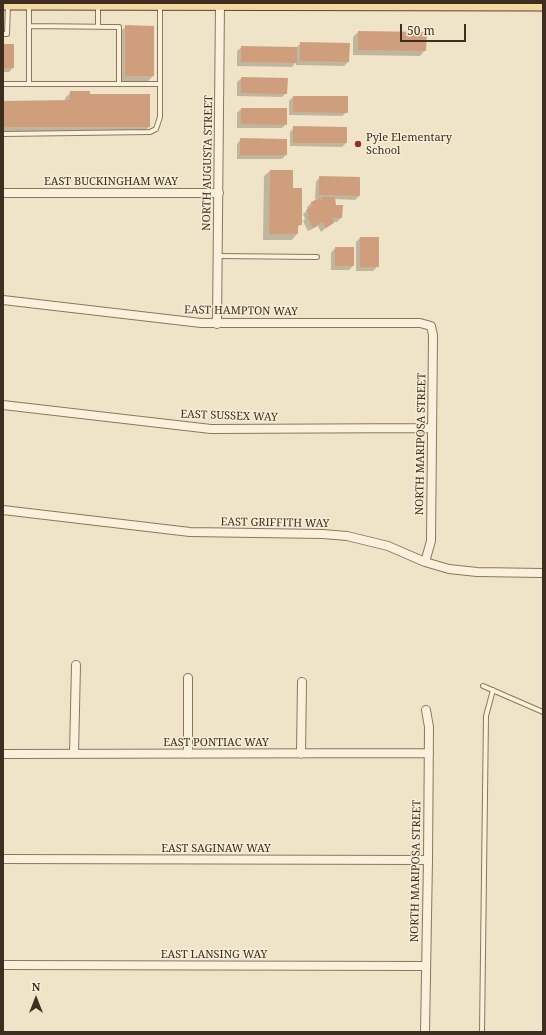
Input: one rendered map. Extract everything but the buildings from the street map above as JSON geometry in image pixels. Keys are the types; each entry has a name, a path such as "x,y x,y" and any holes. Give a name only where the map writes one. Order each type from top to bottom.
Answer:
{"main road":[{"path":"3,3 98,3 160,5 543,4"}],"street":[{"name":"NORTH AUGUSTA STREET","path":"217,324 220,4"},
{"name":"EAST BUCKINGHAM WAY","path":"3,192 219,193"},
{"name":"EAST HAMPTON WAY","path":"3,300 217,324 420,323 431,326"},
{"name":"NORTH MARIPOSA STREET","path":"425,562 431,540 433,335 431,326"},
{"name":"EAST SUSSEX WAY","path":"3,405 211,429 432,428"},
{"name":"EAST GRIFFITH WAY","path":"3,510 190,532 322,534 347,536 368,539 449,570 543,573"},
{"path":"74,754 76,665"},
{"path":"188,678 188,754"},
{"path":"302,682 302,754"},
{"name":"NORTH MARIPOSA STREET","path":"425,1032 429,753 429,727 426,710"},
{"name":"EAST PONTIAC WAY","path":"3,754 429,753"},
{"name":"EAST SAGINAW WAY","path":"3,860 428,860"},
{"name":"EAST LANSING WAY","path":"3,965 425,966"}],"lane":[{"path":"3,34 7,34 5,22 8,3"},
{"path":"29,3 29,84"},
{"path":"98,3 98,27"},
{"path":"3,134 150,132 156,129 159,124 160,5"},
{"path":"29,26 119,27 119,84"},
{"path":"3,84 160,84"},
{"path":"218,256 317,257"},
{"path":"483,686 543,712"},
{"path":"482,1032 486,716 493,690"}],"place":[{"name":"Pyle Elementary School","path":"358,144"}]}
